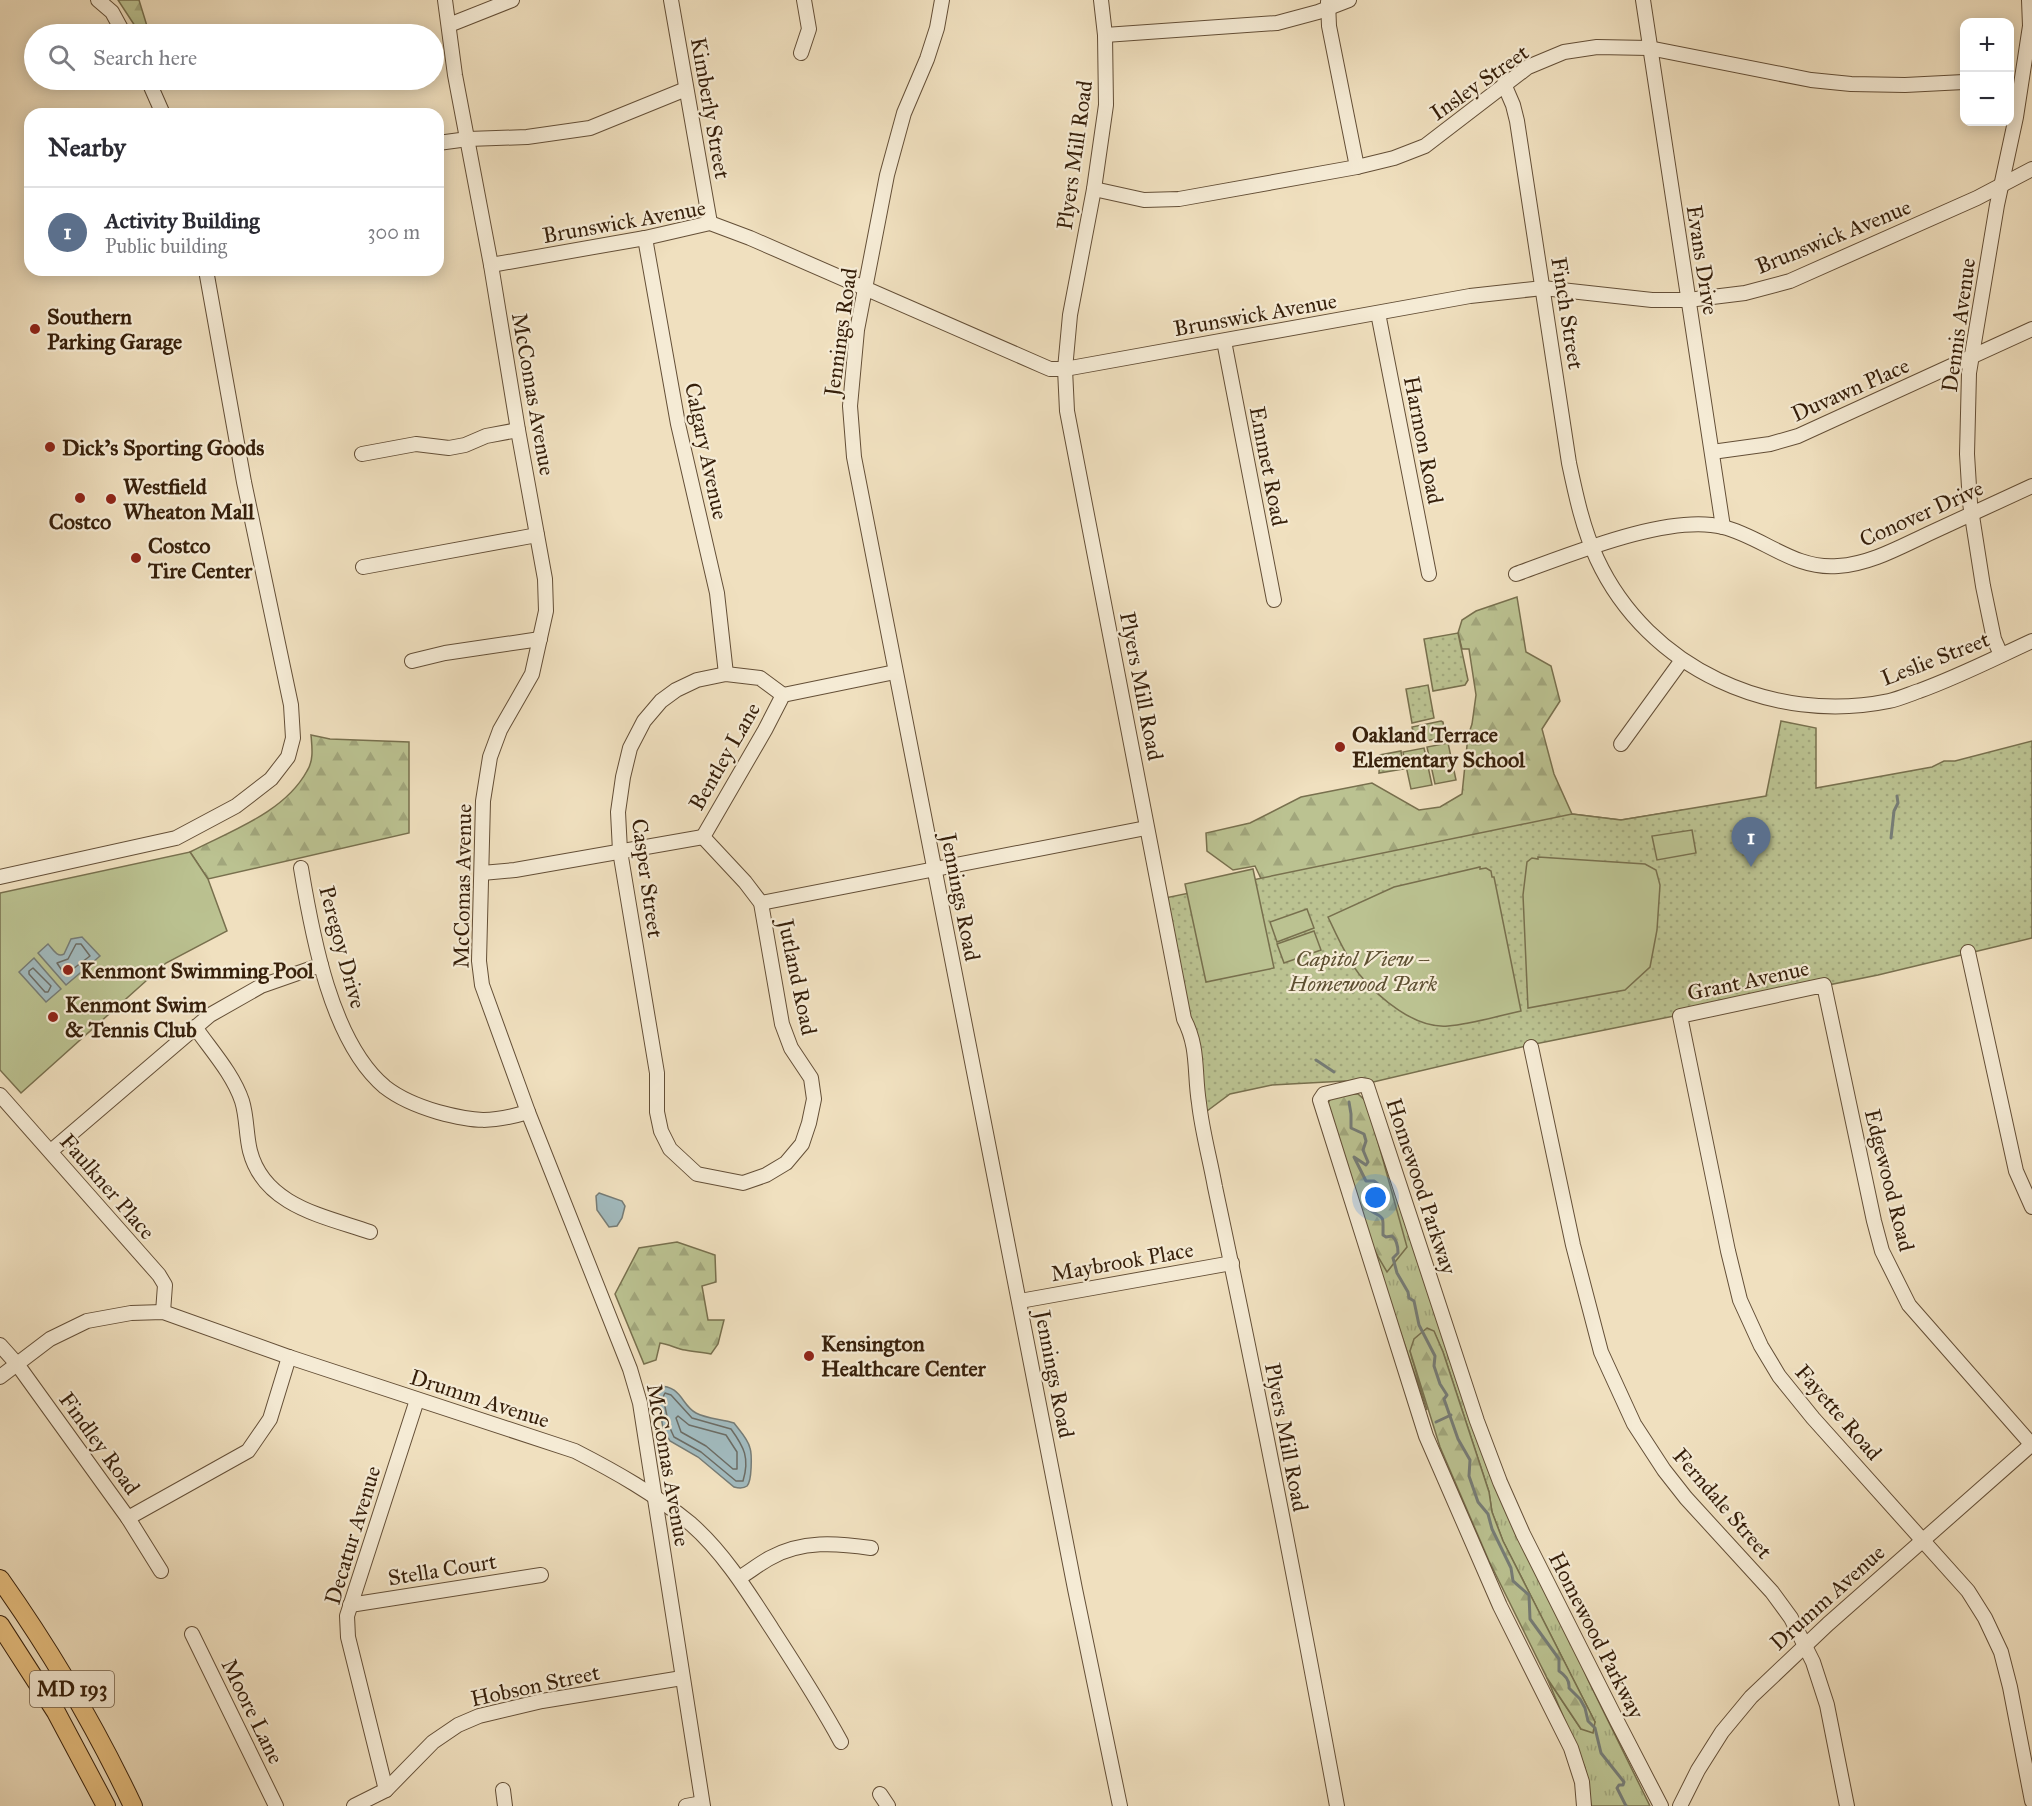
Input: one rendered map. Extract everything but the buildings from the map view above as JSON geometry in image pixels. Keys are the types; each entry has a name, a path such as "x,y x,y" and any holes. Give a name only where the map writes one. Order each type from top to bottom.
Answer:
{"main road":[{"name":"MD 193","path":"0,1579 42,1639 86,1712 134,1806"},
{"name":"MD 193","path":"0,1625 56,1712 106,1806"}],"street":[{"path":"98,0 112,12 119,24"},
{"name":"McComas Avenue","path":"445,0 455,75 491,265 545,579 546,612 532,674 500,730 490,757 483,801 479,961 482,986 528,1112 630,1369 640,1403 703,1805"},
{"path":"449,26 512,0"},
{"name":"Kimberly Street","path":"671,0 710,223"},
{"path":"801,53 809,29 804,0"},
{"name":"Jennings Road","path":"942,0 937,28 904,113 887,175 857,330 850,406 854,457 1075,1589 1120,1806"},
{"name":"Plyers Mill Road","path":"1101,0 1105,35 1106,105 1094,189 1070,315 1059,341 1060,354 1065,364 1067,411 1184,1019 1185,1050 1195,1077 1200,1116 1232,1263 1337,1806"},
{"path":"1105,35 1277,23 1349,0"},
{"name":"Evans Drive","path":"1643,0 1724,527"},
{"name":"Dennis Avenue","path":"2001,655 1994,639 1983,586 1972,514 1967,454 1969,373 2016,117 2015,81 2030,26 2029,0"},
{"path":"1328,5 1329,26 1356,167"},
{"name":"Insley Street","path":"1094,189 1144,200 1179,199 1394,158 1425,146 1528,67 1564,52 1597,47 1649,48 1821,81 1851,84 1905,85 1960,82"},
{"name":"Finch Street","path":"1504,84 1517,121 1569,463 1579,509 1592,548"},
{"path":"444,142 527,137 590,128 686,89"},
{"path":"152,90 160,108"},
{"name":"Brunswick Avenue","path":"491,265 645,238 710,223 750,238 1050,369 1065,364 1224,341 1470,296 1543,288 1652,300 1688,300 1745,293 1790,281 1977,198 2032,169"},
{"name":"Calgary Avenue","path":"645,238 678,424 717,593 726,674"},
{"path":"0,877 176,838 236,806 271,779 288,758 293,738 291,705 244,482 207,276"},
{"name":"Harmon Road","path":"1378,313 1429,574"},
{"name":"Duvawn Place","path":"1712,452 1770,444 1798,436 2032,329"},
{"name":"Emmet Road","path":"1224,341 1274,600"},
{"path":"362,454 416,444 449,448 465,445 486,436 518,430"},
{"name":"Conover Drive","path":"1516,574 1592,548 1676,525 1700,524 1724,527 1752,538 1789,558 1816,565 1856,564 1884,554 2032,486"},
{"path":"363,567 537,536"},
{"name":"Leslie Street","path":"1592,548 1609,583 1645,628 1682,660 1714,679 1761,698 1808,706 1839,707 1890,701 1944,682 2032,642"},
{"path":"412,661 445,653 540,639"},
{"path":"1621,744 1682,660"},
{"name":"Bentley Lane","path":"482,873 515,870 703,837 765,730 783,694 895,672"},
{"name":"Casper Street","path":"681,1161 670,1149 657,1112 657,1073 620,850 618,812 623,777 630,748 644,721 661,700 676,690 697,680 726,674 760,678 783,694"},
{"path":"761,903 1146,828"},
{"name":"Jutland Road","path":"681,1161 697,1174 743,1183 766,1175 786,1163 802,1144 814,1099 811,1078 791,1048 782,1024 761,903 703,837"},
{"name":"Peregoy Drive","path":"302,868 321,965 343,1029 363,1065 386,1088 424,1107 466,1119 500,1120 528,1112"},
{"path":"1968,952 2011,1154 2032,1206"},
{"path":"51,1151 210,1015 261,986 321,965"},
{"name":"Grant Avenue","path":"1680,1016 1824,985"},
{"name":"Edgewood Road","path":"1824,985 1874,1221 1885,1258 1909,1305 2032,1444"},
{"name":"Fayette Road","path":"1680,1016 1740,1300 1764,1351 1779,1376 1813,1418 1968,1591 1985,1618 2001,1652 2010,1687 2032,1801"},
{"path":"195,1027 234,1082 242,1102 251,1152 263,1178 279,1195 297,1207 370,1232"},
{"name":"Ferndale Street","path":"1531,1047 1573,1245 1593,1327 1604,1359 1634,1424 1664,1470 1686,1498 1772,1592 1791,1618 1805,1645 1827,1705 1847,1806"},
{"name":"Homewood Parkway","path":"1584,1806 1582,1782 1571,1748 1500,1606 1426,1436 1320,1100 1324,1094 1361,1085 1367,1086 1470,1402 1500,1482 1523,1534 1662,1806"},
{"name":"Faulkner Place","path":"0,1095 159,1275 165,1286 164,1312"},
{"name":"Maybrook Place","path":"1020,1301 1232,1263"},
{"name":"Drumm Avenue","path":"0,1377 50,1339 87,1321 131,1313 164,1312 289,1357 575,1451 653,1495 699,1532 739,1578 815,1696 841,1742"},
{"name":"Findley Road","path":"0,1345 17,1364 128,1518 161,1571"},
{"path":"128,1518 248,1451 270,1419 289,1357"},
{"name":"Decatur Avenue","path":"386,1790 348,1637 347,1616 417,1400"},
{"name":"Drumm Avenue","path":"1680,1806 1698,1770 1722,1732 1751,1697 1805,1645 2032,1444"},
{"path":"739,1578 770,1558 792,1549 826,1543 871,1548"},
{"name":"Stella Court","path":"351,1605 541,1575"},
{"name":"Moore Lane","path":"192,1634 276,1806"},
{"name":"Hobson Street","path":"354,1806 386,1790 433,1742 458,1725 479,1716 542,1701 682,1678"},
{"path":"502,1790 505,1806"},
{"path":"880,1794 888,1806"},
{"path":"686,1806 703,1805"}],"green space":[{"path":"118,0 139,0 146,24 134,24"},
{"path":"1517,597 1526,652 1551,666 1560,701 1542,729 1554,774 1572,814 1621,820 1683,810 1266,889 1255,866 1233,870 1207,851 1206,833 1250,823 1301,797 1372,783 1419,810 1440,807 1462,794 1468,736 1476,695 1469,649 1462,649 1458,633 1462,620 1476,611"},
{"path":"1458,633 1468,680 1465,685 1433,691 1424,639"},
{"path":"1428,685 1434,718 1412,723 1406,689"},
{"path":"1441,721 1446,737 1415,743 1412,727"},
{"name":"Capitol View – Homewood Park","path":"1781,721 1816,728 1816,788 1932,767 1944,761 1955,761 2032,741 2032,938 1878,975 1530,1045 1369,1083 1345,1081 1272,1085 1230,1094 1203,1114 1160,899 1572,814 1621,820 1766,796"},
{"path":"311,735 330,739 409,742 409,833 208,879 190,852 255,819 285,798 297,786 309,767 312,753"},
{"path":"1448,743 1456,780 1435,784 1427,747"},
{"path":"1424,748 1432,785 1411,789 1403,752"},
{"path":"1401,751 1404,769 1379,773 1380,755"},
{"path":"1692,830 1696,853 1657,860 1652,836"},
{"name":"Kenmont Swim & Tennis Club","path":"190,852 208,879 227,931 166,963 21,1093 0,1070 0,893"},
{"path":"1538,857 1645,864 1656,870 1660,885 1657,930 1650,967 1625,990 1528,1008 1523,895 1527,862 1532,858 1538,859"},
{"path":"1480,867 1480,869 1486,868 1491,871 1494,877 1521,1011 1457,1025 1436,1026 1423,1023 1387,1002 1367,983 1350,961 1328,917 1394,887"},
{"path":"1253,869 1274,968 1206,982 1185,884"},
{"path":"1307,909 1314,928 1277,942 1270,922"},
{"path":"1314,931 1321,950 1284,963 1277,944"},
{"path":"1358,1094 1367,1102 1407,1247 1387,1272 1370,1243 1328,1103 1331,1098"},
{"path":"1367,1102 1467,1406 1589,1682 1650,1806 1591,1806 1585,1768 1547,1678 1581,1729 1595,1722 1503,1541 1443,1352 1434,1332 1410,1351 1427,1410 1370,1243"},
{"path":"677,1242 715,1255 716,1282 702,1286 708,1320 724,1320 718,1344 711,1354 660,1343 656,1360 644,1364 615,1294 639,1248"},
{"path":"1427,1328 1434,1331 1443,1352 1503,1541 1595,1722 1593,1733 1581,1729 1547,1678 1489,1561 1440,1447 1410,1351 1414,1339"}],"water":[{"name":"Kenmont Swimming Pool","path":"82,937 100,956 66,985 38,953 48,944 55,952 62,955 71,939"},
{"path":"34,958 61,989 46,1002 19,972"},
{"path":"599,1193 622,1201 625,1206 617,1226 609,1227 597,1210 596,1196"},
{"path":"657,1386 672,1389 696,1413 734,1423 746,1438 751,1451 751,1473 747,1486 734,1487 698,1457 670,1441 663,1428 655,1394"}],"waterway":[{"path":"1891,838 1894,811 1898,803 1897,796"},
{"path":"1316,1060 1334,1072"},
{"path":"1349,1102 1351,1128 1364,1134 1366,1141 1363,1150 1368,1162 1366,1165 1354,1157 1366,1181 1374,1181 1378,1184 1374,1193 1366,1200 1367,1208 1382,1218 1383,1235 1392,1236 1396,1242 1398,1253 1393,1258 1397,1273 1409,1298 1414,1301 1419,1325 1435,1356 1434,1366 1440,1384 1447,1395 1444,1399 1458,1439 1470,1460 1469,1476 1478,1502 1488,1514 1492,1529 1511,1568 1513,1581 1529,1595 1530,1619 1559,1659 1559,1671 1567,1678 1569,1688 1585,1708 1588,1721 1595,1728 1601,1753 1624,1782 1617,1788 1626,1806"},
{"path":"1436,1422 1451,1415"}],"place":[{"name":"Southern Parking Garage","path":"35,329"},
{"name":"Dick's Sporting Goods","path":"50,447"},
{"name":"Costco","path":"80,498"},
{"name":"Westfield Wheaton Mall","path":"111,499"},
{"name":"Costco Tire Center","path":"136,558"},
{"name":"Oakland Terrace Elementary School","path":"1340,747"},
{"name":"Activity Building","path":"1751,867"},
{"name":"Kenmont Swimming Pool","path":"68,970"},
{"name":"Kenmont Swim & Tennis Club","path":"53,1017"},
{"name":"Kensington Healthcare Center","path":"809,1356"}]}
